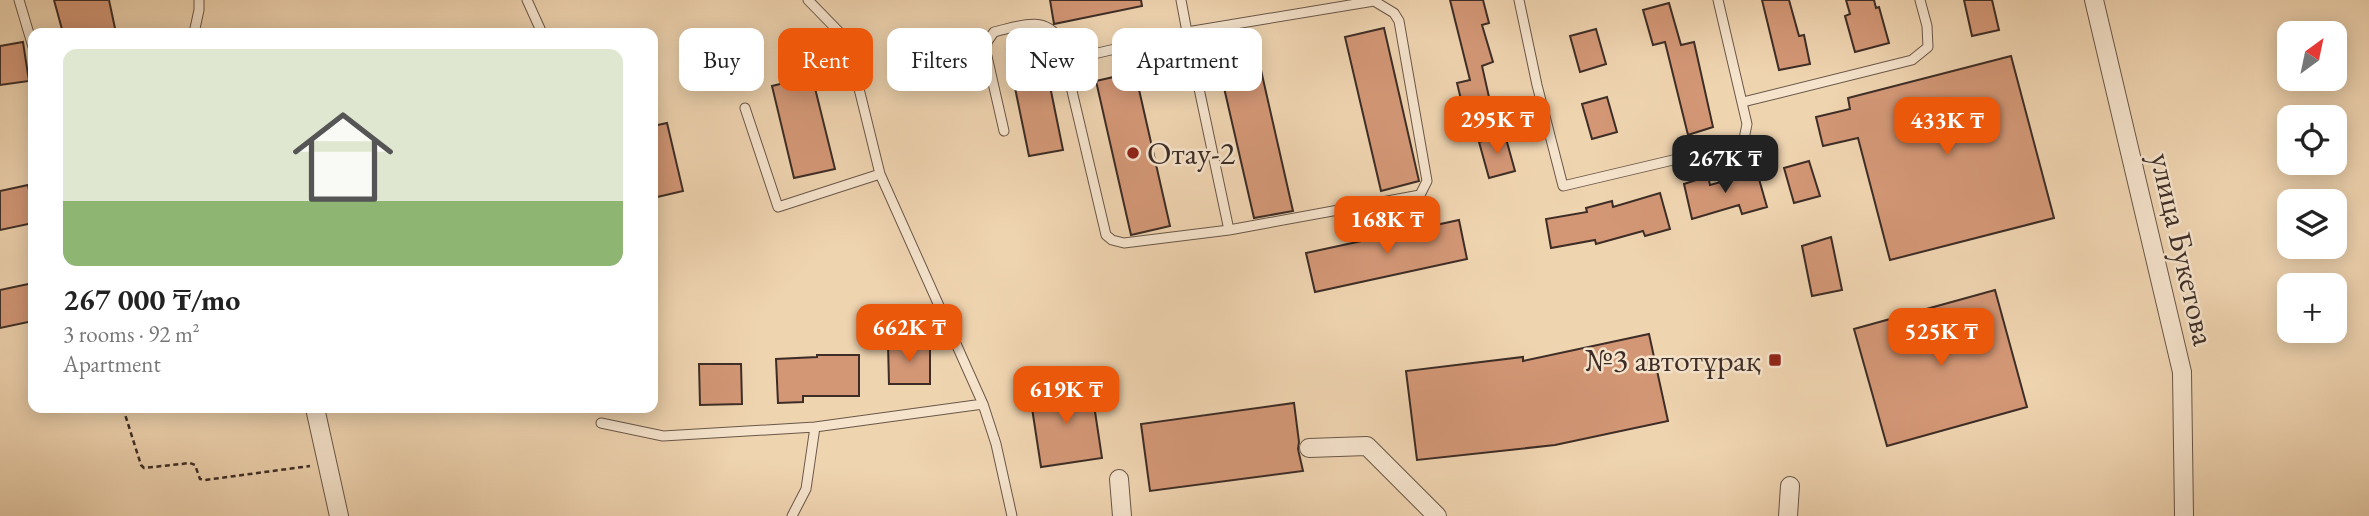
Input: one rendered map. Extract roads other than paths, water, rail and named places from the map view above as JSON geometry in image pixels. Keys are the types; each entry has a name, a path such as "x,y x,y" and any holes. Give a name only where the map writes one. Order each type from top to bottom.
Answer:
{"street":[{"name":"улица Букетова","path":"2094,0 2182,372 2185,516"},
{"path":"317,413 339,516"},
{"path":"1309,448 1367,446 1437,516"},
{"path":"1119,479 1122,516"},
{"path":"1788,516 1790,486"}],"lane":[{"path":"19,0 28,30"},
{"path":"195,28 199,0"},
{"path":"527,0 540,28"},
{"path":"808,0 847,40 880,174 984,404 1012,516"},
{"path":"1181,0 1186,28"},
{"path":"1519,0 1563,186 1728,147 1744,139 1747,124 1743,102 1718,0"},
{"path":"1743,102 1912,60 1928,47 1927,26 1920,0"},
{"path":"1072,91 1106,235 1112,240 1124,243 1228,230 1420,195 1427,181 1399,21 1394,13 1374,1 1211,28"},
{"path":"1012,28 1035,23 1047,28"},
{"path":"1004,131 986,52 987,42 994,32 1006,29"},
{"path":"1199,91 1228,230"},
{"path":"745,108 778,207 880,174"},
{"path":"601,423 663,436 815,427 984,404"},
{"path":"792,516 806,489 815,427"}],"place":[{"name":"Отау-2","path":"1133,153"},
{"name":"№3 автотұрақ","path":"1775,360"}]}
